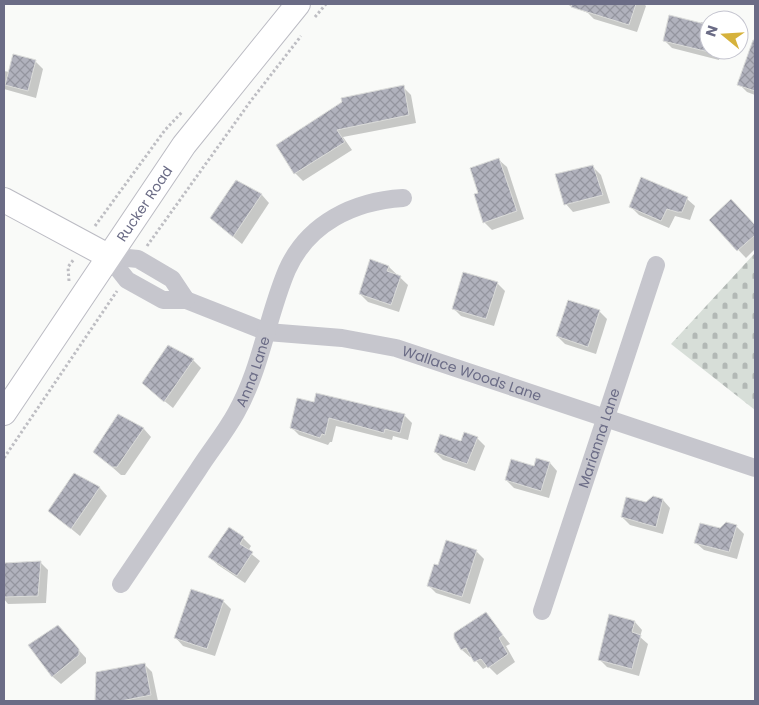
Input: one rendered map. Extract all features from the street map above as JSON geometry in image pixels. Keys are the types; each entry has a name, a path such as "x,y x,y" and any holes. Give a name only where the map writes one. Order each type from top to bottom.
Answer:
{"main road":[{"name":"Rucker Road","path":"4,412 184,145 305,12"},
{"path":"4,200 108,256"}],"street":[{"name":"Anna Lane","path":"121,584 236,413 251,381 287,270 298,251 312,234 333,218 356,206 381,200 403,198"},
{"path":"108,256 138,258 172,279 186,300"},
{"name":"Wallace Woods Lane","path":"108,256 127,280 163,300 186,300 267,332 342,338 396,348 755,468"},
{"name":"Marianna Lane","path":"542,611 656,265"}],"path":[{"path":"305,12 326,4"},
{"path":"138,258 250,102 307,28"},
{"path":"4,458 126,278"}],"green space":[{"path":"755,253 755,410 671,344"}],"building":[{"path":"572,4 636,4 629,25 571,7"},
{"path":"669,15 699,22 699,50 663,41"},
{"path":"753,40 755,40 755,91 737,85 746,60 749,60 749,51"},
{"path":"13,54 36,60 28,91 5,85"},
{"path":"404,85 409,115 337,130 345,142 294,174 276,145 342,102 341,98"},
{"path":"499,158 517,211 483,223 474,194 478,193 470,168"},
{"path":"593,165 603,195 564,205 555,174"},
{"path":"641,177 688,197 682,212 667,209 661,221 629,207"},
{"path":"236,180 262,194 233,237 210,218"},
{"path":"731,199 755,225 755,235 737,251 709,220"},
{"path":"370,259 389,266 387,271 401,276 391,305 359,294"},
{"path":"463,272 498,282 486,319 452,309"},
{"path":"568,300 600,310 588,347 556,336"},
{"path":"168,345 194,359 164,402 142,383"},
{"path":"316,393 405,414 400,433 385,429 384,433 329,418 325,435 322,434 320,438 290,428 297,398 314,402"},
{"path":"118,414 144,428 117,467 112,467 93,452"},
{"path":"464,432 478,437 467,464 434,452 440,434 461,441"},
{"path":"536,458 550,462 541,491 505,480 511,459 534,466"},
{"path":"74,473 100,487 71,529 48,511"},
{"path":"653,496 663,499 656,527 621,517 626,497 646,502"},
{"path":"726,522 737,525 729,552 694,543 700,523 720,528"},
{"path":"229,527 244,537 240,544 253,552 237,576 208,557"},
{"path":"446,540 477,550 462,597 427,586 434,564 438,565"},
{"path":"41,561 38,596 4,597 4,563"},
{"path":"191,589 224,600 207,649 174,638"},
{"path":"486,612 503,635 499,638 508,654 488,668 481,659 474,662 466,648 461,650 454,638 454,633"},
{"path":"609,614 635,621 632,632 641,635 632,669 598,660"},
{"path":"58,625 79,649 79,655 52,677 28,645"},
{"path":"145,663 151,695 121,701 95,701 96,672"}]}
